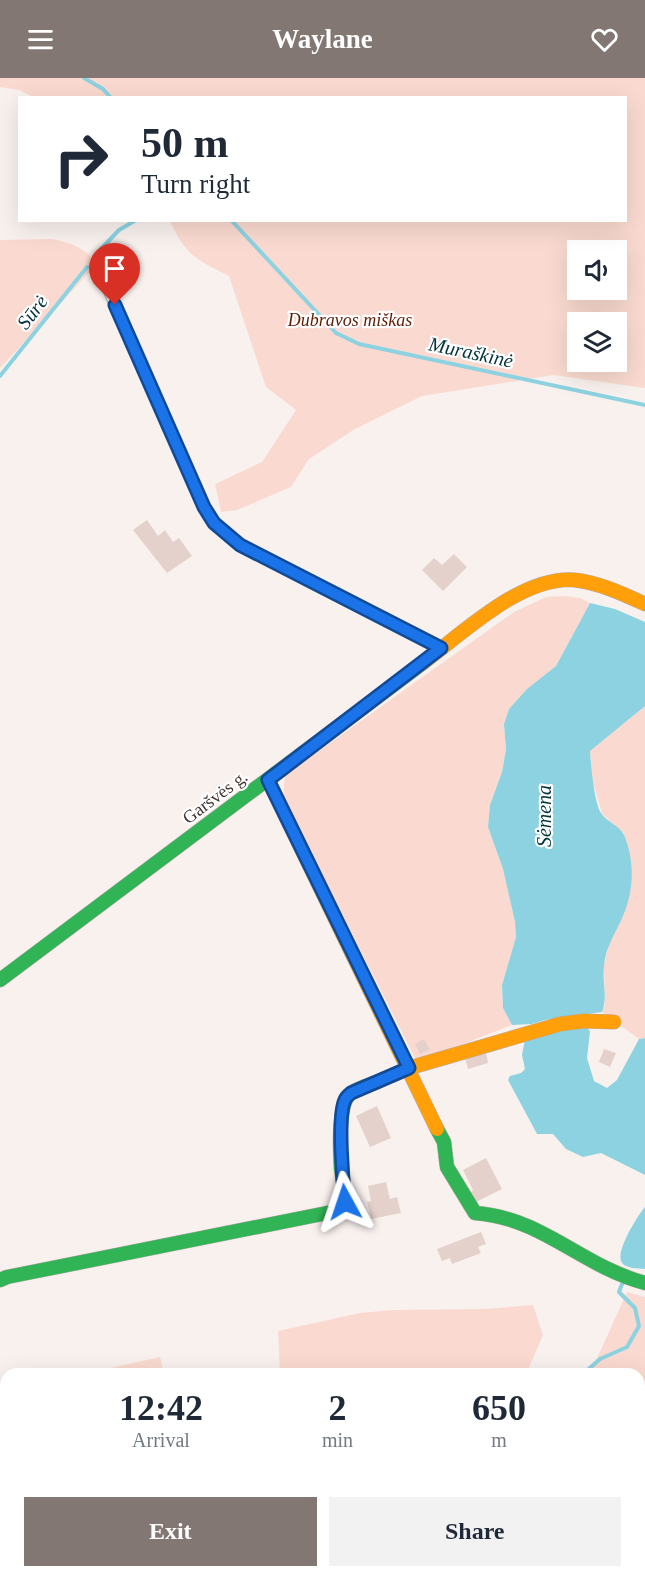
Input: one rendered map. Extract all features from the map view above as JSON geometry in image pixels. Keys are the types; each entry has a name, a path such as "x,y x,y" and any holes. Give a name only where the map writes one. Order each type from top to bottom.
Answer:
{"street":[{"path":"97,264 204,507 214,523 240,545 441,648"},
{"name":"Garšvės g.","path":"0,980 441,648 503,603 528,588 549,581 585,582 606,587 645,604"},
{"path":"268,780 444,1142 447,1167 474,1214 502,1215 527,1225 555,1238 599,1266 645,1283"},
{"path":"0,1280 201,1237 342,1210 345,1202 341,1164 342,1110 345,1100 351,1093 409,1068 521,1034 560,1024 584,1021 614,1022"}],"green space":[{"name":"Dubravos miškas","path":"0,78 645,78 645,388 554,375 422,396 355,429 309,459 291,487 237,510 221,512 215,484 262,462 296,410 266,387 229,276 193,255 181,242 171,222 627,222 627,96 31,96 19,90 0,87"},
{"path":"52,239 78,247 97,264 0,368 0,240"},
{"path":"546,597 580,598 590,603 556,666 527,689 509,709 504,724 506,750 502,772 490,805 488,827 503,869 515,922 516,937 502,985 503,1008 512,1025 417,1062 283,797 285,775 514,612"},
{"path":"645,706 645,1038 639,1039 602,1012 605,1005 604,966 610,939 623,916 624,833 602,814 592,778 590,750"},
{"path":"627,1292 645,1297 645,1368 593,1368"},
{"path":"533,1305 543,1335 529,1368 280,1368 278,1331 360,1313 393,1310 484,1309"},
{"path":"160,1357 163,1368 111,1368"}],"water":[{"path":"590,603 615,609 645,622 645,706 590,751 596,801 601,813 617,826 628,845 631,886 627,906 606,953 605,1001 602,1012 532,1024 512,1025 503,1008 502,985 516,937 515,922 503,869 488,827 490,805 502,772 506,750 504,724 509,709 527,689 556,666"},
{"path":"585,1026 590,1031 587,1058 594,1081 607,1088 617,1080 639,1039 645,1038 645,1175 601,1153 583,1157 566,1149 553,1134 537,1134 508,1080 510,1076 521,1073 525,1069 522,1055 525,1039 535,1034"},
{"path":"645,1207 645,1269 624,1265 620,1258 628,1234"}],"building":[{"path":"147,520 158,536 165,530 173,542 179,538 192,556 167,573 133,530"},
{"path":"454,554 467,567 443,591 422,570 434,558 442,565"},
{"path":"424,1039 430,1050 420,1054 415,1044"},
{"path":"604,1049 616,1053 610,1067 599,1062"},
{"path":"486,1052 488,1063 468,1069 465,1058"},
{"path":"377,1106 391,1138 370,1147 356,1116"},
{"path":"486,1158 502,1189 476,1202 463,1170"},
{"path":"386,1182 390,1199 397,1197 401,1213 371,1219 367,1202 371,1201 368,1186"},
{"path":"481,1232 486,1244 478,1247 481,1253 452,1264 450,1258 442,1261 437,1249"}],"waterway":[{"name":"Muraškinė","path":"84,78 103,89 109,96"},
{"name":"Sūrė","path":"99,251 119,230 133,222"},
{"name":"Muraškinė","path":"233,222 336,333 359,344 645,405"},
{"name":"Sūrė","path":"0,376 87,267"},
{"name":"Sėmena","path":"590,1368 600,1359 627,1347 639,1326 635,1308 619,1292 622,1284"}],"traffic: fast":[{"path":"0,980 424,662"},
{"path":"0,1280 342,1210 344,1184 340,1140 343,1108 350,1094 377,1082"},
{"path":"437,1129 444,1142 447,1167 475,1213 521,1224 601,1266 645,1283"}],"traffic: slow":[{"path":"424,662 495,608 535,586 555,581 575,580 611,589 645,604"},
{"path":"268,780 437,1129"},
{"path":"377,1082 409,1068 560,1024 584,1021 614,1022"}],"route":[{"path":"115,305 204,507 214,523 240,545 441,648 268,780 409,1068 351,1093 345,1100 342,1110 341,1164 345,1202"}]}
